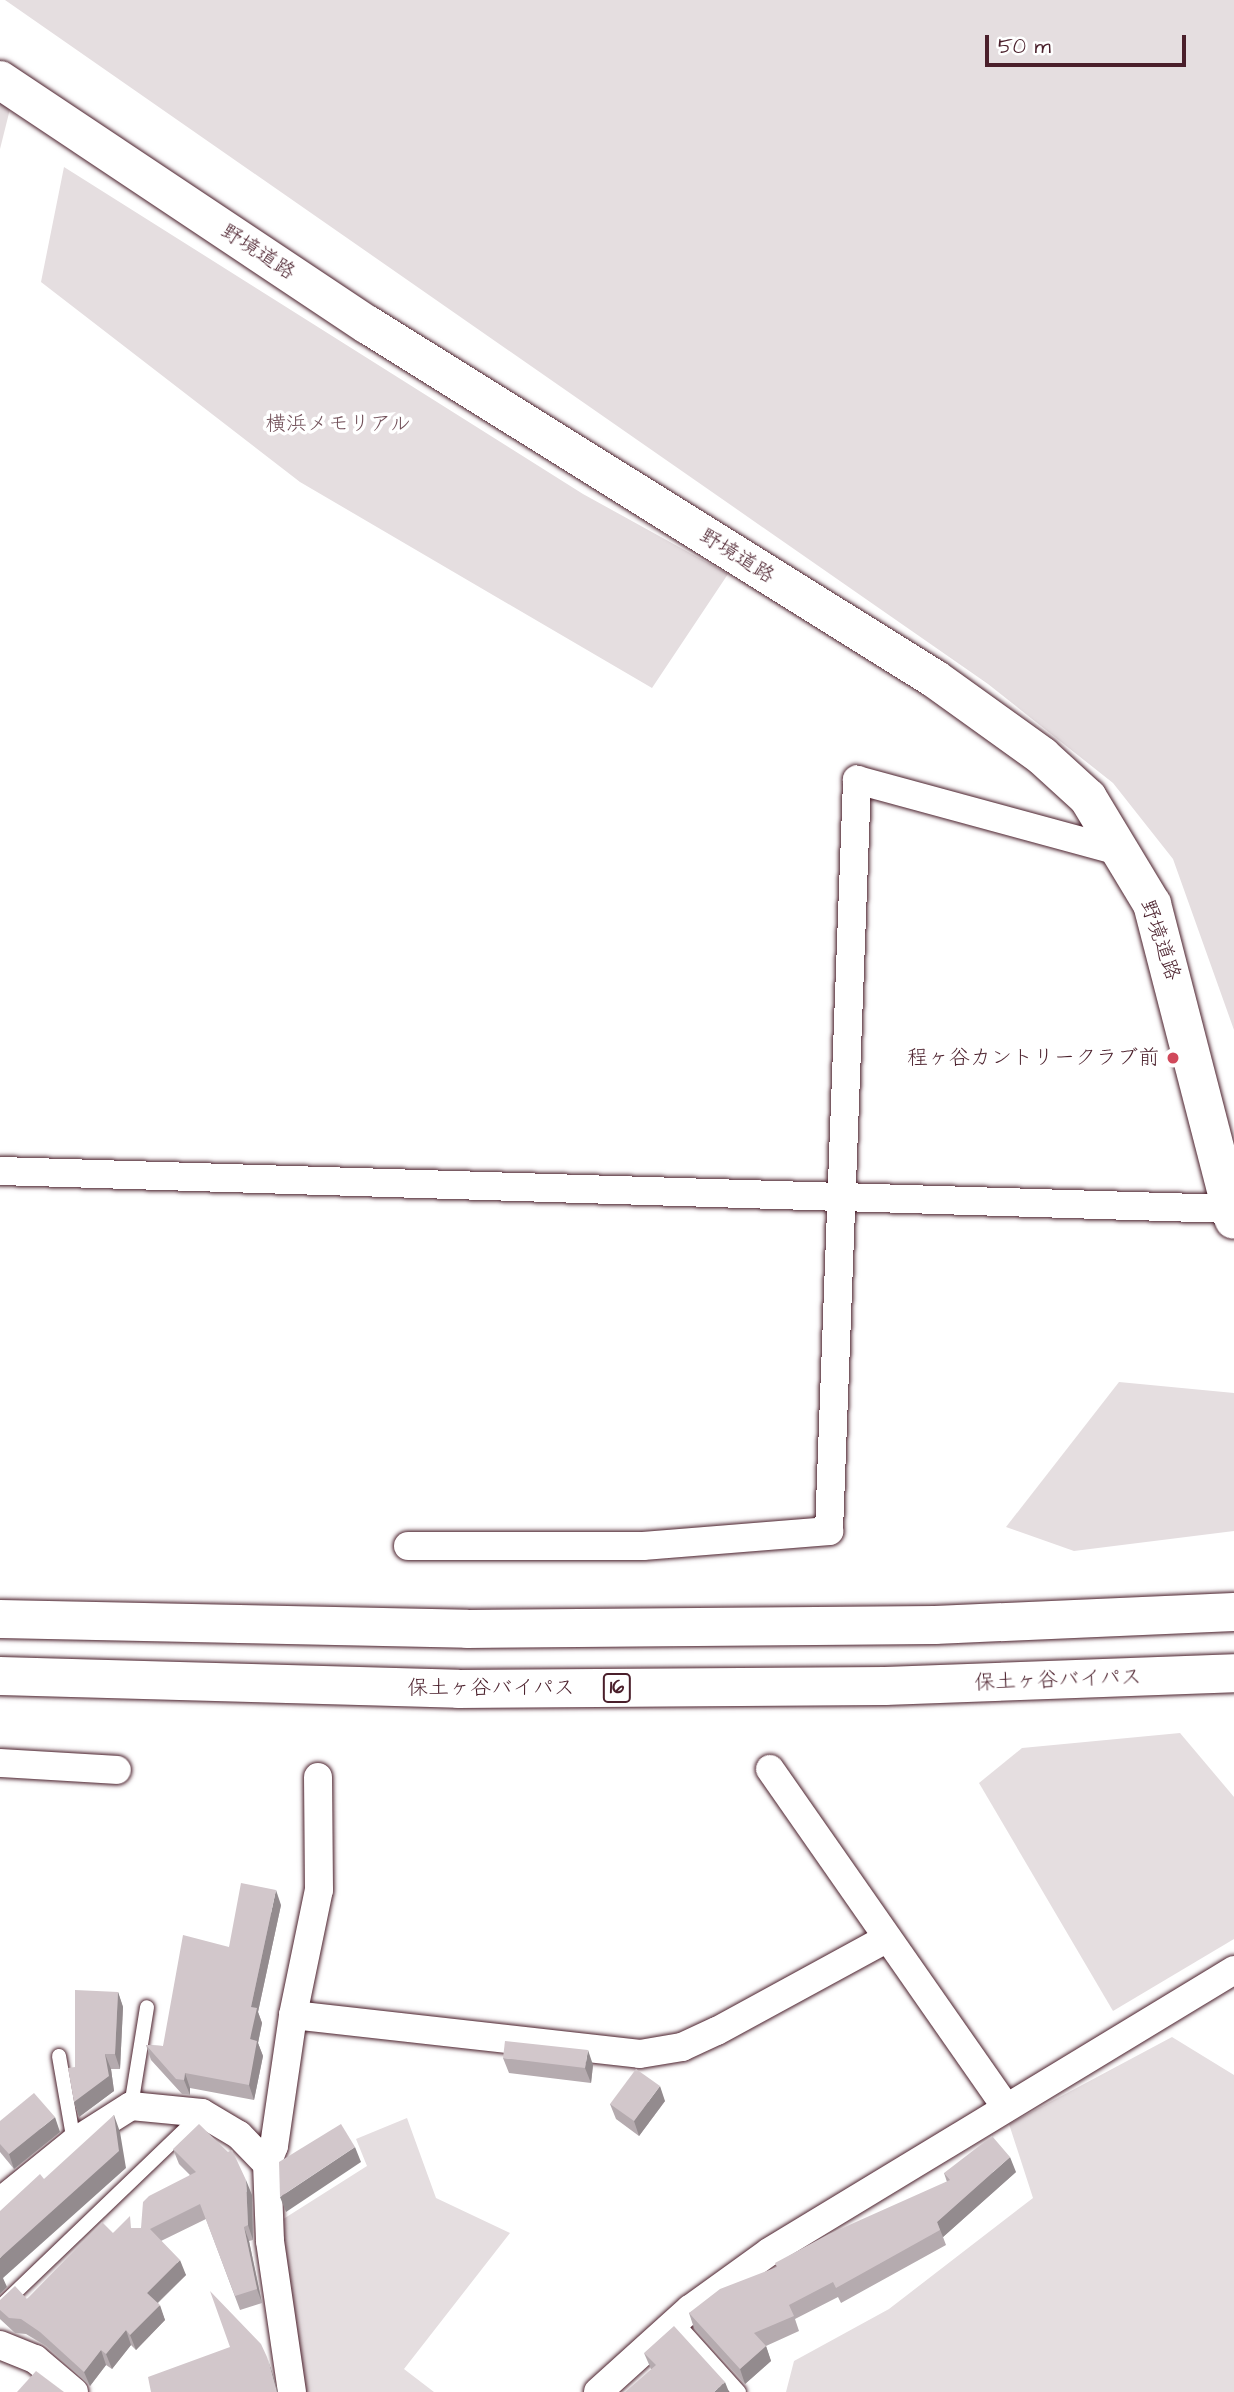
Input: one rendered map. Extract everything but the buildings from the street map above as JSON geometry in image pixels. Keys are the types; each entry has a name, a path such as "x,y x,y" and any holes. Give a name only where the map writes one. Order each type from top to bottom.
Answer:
{"main road":[{"name":"野境道路","path":"0,80 368,325 935,679 1042,756 1088,798 1152,904 1169,959 1233,1214"},
{"path":"0,1619 467,1629 935,1625 1234,1612"},
{"name":"保土ヶ谷バイパス","path":"0,1676 458,1689 885,1686 1234,1673"}],"street":[{"path":"408,1546 643,1546 829,1531 844,1200 857,780 1122,852"},
{"path":"0,1171 1233,1214"},
{"path":"0,1763 117,1770"},
{"path":"770,1769 1006,2107"},
{"path":"292,2392 270,2241 267,2164 274,2146 293,2015 320,1890 318,1777"},
{"path":"293,2015 640,2054 682,2047 718,2031 886,1938"},
{"path":"598,2392 676,2322 769,2252 1234,1970"},
{"path":"0,2202 74,2142 131,2106 202,2113 239,2135 267,2164"},
{"path":"0,2345 35,2359 74,2392"}],"lane":[{"path":"131,2106 147,2007"},
{"path":"59,2056 74,2142"},
{"path":"0,2307 202,2113"},
{"path":"676,2322 739,2392"}],"green space":[{"path":"5,0 1234,0 1234,1030 1173,859 1113,783 988,684"},
{"path":"0,98 11,105 0,149"},
{"name":"横浜メモリアル","path":"64,167 583,494 728,574 652,688 300,482 41,282"},
{"path":"1119,1382 1234,1393 1234,1531 1074,1551 1006,1527"},
{"path":"1180,1733 1234,1797 1234,1939 1113,2011 979,1783 1022,1748"},
{"path":"1172,2037 1234,2075 1234,2392 786,2392 794,2361 889,2309 1033,2198 1009,2124"},
{"path":"407,2118 436,2198 510,2233 404,2369 434,2392 303,2392 277,2223 367,2166 356,2139"}],"place":[{"name":"程ヶ谷カントリークラブ前","path":"1173,1058"}]}
